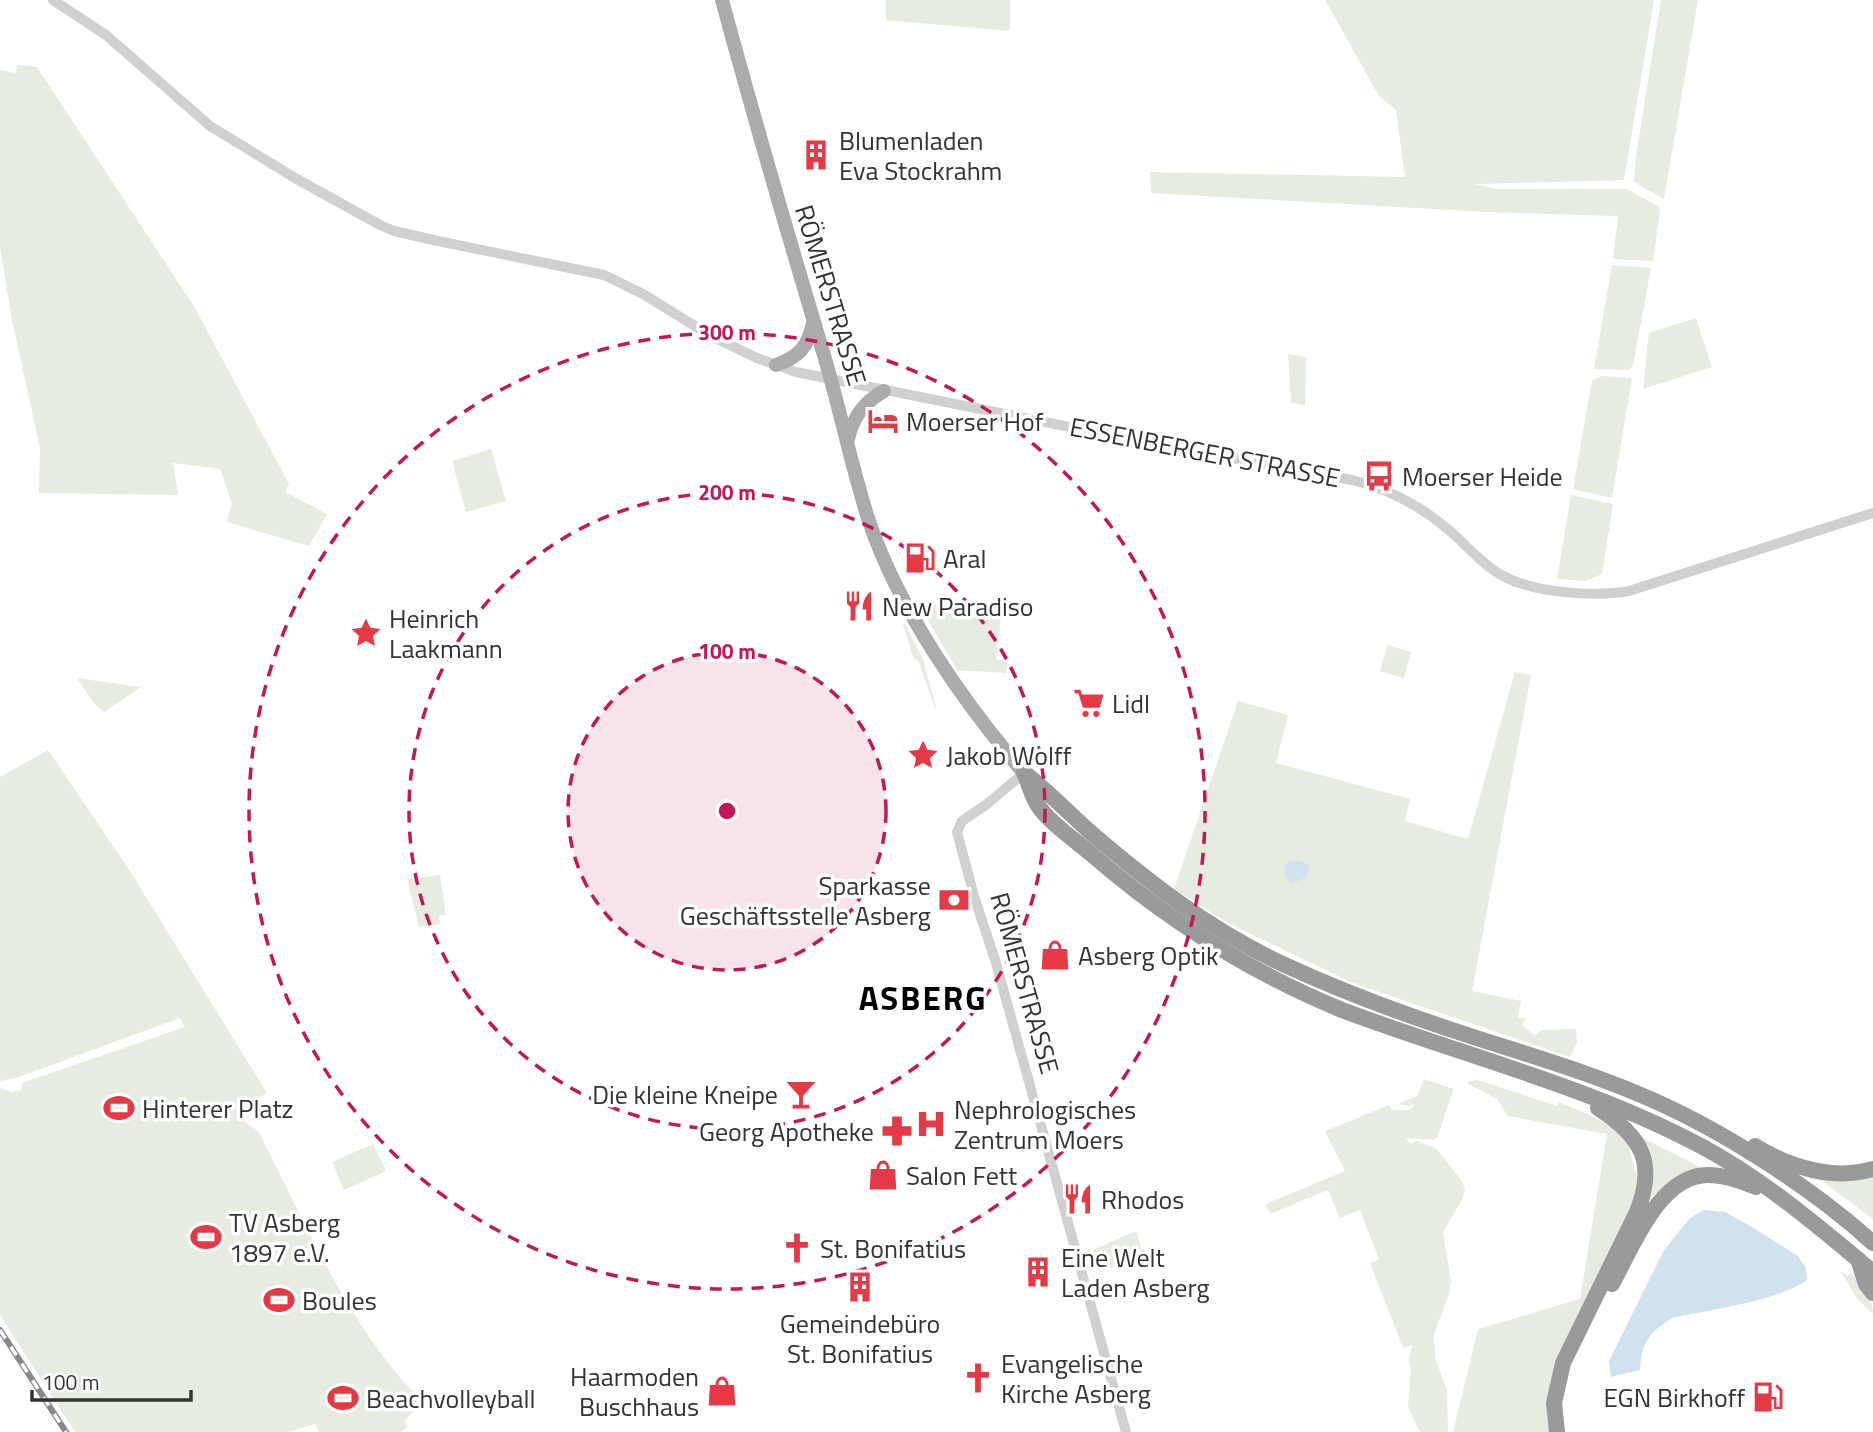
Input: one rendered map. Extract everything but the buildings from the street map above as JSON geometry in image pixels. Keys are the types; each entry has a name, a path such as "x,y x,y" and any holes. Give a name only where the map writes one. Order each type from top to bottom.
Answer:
{"highway":[{"path":"1024,773 1038,806 1063,830 1120,879 1176,921 1225,952 1276,980 1342,1010 1573,1091 1635,1115 1700,1146 1744,1171 1873,1272"},
{"path":"1024,773 1164,891 1261,953 1347,992 1619,1086 1680,1113 1721,1135 1804,1189 1873,1243"},
{"path":"1557,1432 1555,1402 1563,1363 1637,1212 1646,1176 1642,1153 1626,1128 1573,1091"},
{"path":"1721,1135 1742,1138 1786,1161 1832,1174 1859,1174 1873,1169"},
{"path":"1564,1432 1563,1399 1566,1380 1578,1347 1649,1216 1662,1198 1674,1188 1705,1175 1725,1176 1771,1192"},
{"path":"1858,1259 1866,1284 1873,1293"}],"main road":[{"name":"RÖMERSTRASSE","path":"722,0 871,525 902,594 963,696 1024,773"},
{"path":"776,365 790,360 804,349 814,322"},
{"path":"847,440 856,415 872,398 884,391"}],"street":[{"name":"ESSENBERGER STRASSE","path":"53,0 106,35 200,119 295,178 394,231 604,275 643,294 711,336 796,372 1377,486 1428,514 1506,577 1553,590 1604,594 1629,591 1873,513"},
{"name":"RÖMERSTRASSE","path":"1024,773 962,821 957,832 1126,1432"}],"shaded area":[{"path":"886,0 1010,0 1010,31 886,20"},
{"path":"1325,0 1654,0 1624,180 1475,184 1497,189 1627,189 1658,206 1660,212 1653,261 1613,259 1618,216 1487,212 1151,193 1150,172 1405,177 1396,110 1379,96"},
{"path":"1661,0 1698,0 1664,199 1634,182"},
{"path":"17,65 37,67 195,308 289,484 285,492 327,514 309,546 227,522 232,503 220,469 173,463 178,495 39,493 40,448 12,320 0,247 0,70 16,73"},
{"path":"1612,265 1651,268 1633,365 1629,370 1594,369"},
{"path":"1696,318 1712,367 1643,389 1649,333"},
{"path":"1288,354 1306,357 1305,405 1291,403"},
{"path":"1602,376 1632,378 1612,498 1573,489 1592,380"},
{"path":"491,449 506,501 466,512 452,461"},
{"path":"1571,495 1613,504 1602,574 1585,581 1557,579"},
{"path":"919,604 986,607 986,617 1001,618 996,660 1008,662 1006,673 957,670"},
{"path":"903,624 923,659 935,708 919,662 913,657"},
{"path":"1388,645 1411,652 1404,678 1380,671"},
{"path":"1515,672 1531,675 1472,991 1521,1001 1518,1017 1526,1019 1522,1025 1534,1035 1542,1030 1576,1029 1577,1042 1570,1057 1353,983 1228,923 1174,889 1238,701 1288,715 1276,763 1410,799 1405,821 1468,839"},
{"path":"77,678 141,687 104,712 93,702"},
{"path":"48,750 128,868 267,1093 237,1110 246,1123 258,1131 350,1308 372,1342 423,1403 404,1421 408,1426 401,1432 319,1432 315,1424 289,1432 75,1432 0,1315 0,1088 12,1092 21,1090 22,1083 185,1027 180,1018 16,1078 0,1081 0,777"},
{"path":"440,875 446,915 439,916 440,924 419,927 407,879"},
{"path":"1424,1079 1454,1089 1437,1138 1406,1138 1410,1144 1416,1141 1436,1148 1465,1189 1463,1198 1443,1232 1451,1280 1449,1294 1434,1334 1435,1358 1447,1390 1448,1432 1420,1432 1408,1407 1412,1345 1403,1348 1370,1263 1379,1259 1360,1210 1340,1218 1328,1190 1270,1214 1266,1204 1345,1171 1325,1131 1389,1105 1392,1110 1410,1110 1415,1104 1398,1104 1417,1096"},
{"path":"1478,1080 1557,1106 1559,1102 1616,1130 1628,1144 1637,1177 1637,1190 1625,1223 1554,1363 1547,1412 1549,1432 1453,1432 1478,1329 1580,1299 1607,1134 1508,1116 1497,1099 1468,1084 1468,1081"},
{"path":"1641,1137 1704,1169 1673,1180 1652,1196 1653,1173"},
{"path":"373,1144 386,1171 344,1190 332,1162"},
{"path":"1873,1173 1873,1219 1817,1177"},
{"path":"1136,1231 1143,1254 1099,1273 1092,1250"},
{"path":"1841,1271 1848,1276 1851,1273 1862,1287 1869,1297 1873,1314 1857,1299"}],"water":[{"path":"1300,860 1309,866 1308,873 1291,883 1286,876 1285,867 1288,862"},
{"path":"1704,1210 1725,1212 1798,1256 1806,1268 1807,1280 1779,1294 1672,1318 1648,1339 1642,1352 1640,1370 1611,1377 1609,1361 1664,1250 1690,1218"}],"railway":[{"path":"0,1330 66,1432"}],"place":[{"name":"Blumenladen Eva Stockrahm","path":"816,155"},
{"name":"Moerser Hof","path":"883,421"},
{"name":"Moerser Heide","path":"1379,476"},
{"name":"Aral","path":"920,558"},
{"name":"New Paradiso","path":"859,606"},
{"name":"Heinrich Laakmann","path":"366,633"},
{"name":"Lidl","path":"1089,703"},
{"name":"Jakob Wolff","path":"923,755"},
{"name":"Sparkasse Geschäftsstelle Asberg","path":"954,900"},
{"name":"Asberg Optik","path":"1055,955"},
{"name":"Die kleine Kneipe","path":"801,1094"},
{"name":"Hinterer Platz","path":"119,1108"},
{"name":"Nephrologisches Zentrum Moers","path":"931,1124"},
{"name":"Georg Apotheke","path":"897,1131"},
{"name":"Salon Fett","path":"883,1175"},
{"name":"Rhodos","path":"1078,1199"},
{"name":"TV Asberg 1897 e.V.","path":"206,1237"},
{"name":"St. Bonifatius","path":"797,1248"},
{"name":"Eine Welt Laden Asberg","path":"1038,1272"},
{"name":"Gemeindebüro St. Bonifatius","path":"860,1287"},
{"name":"Boules","path":"279,1300"},
{"name":"Evangelische Kirche Asberg","path":"978,1378"},
{"name":"Haarmoden Buschhaus","path":"722,1391"},
{"name":"EGN Birkhoff","path":"1768,1397"},
{"name":"Beachvolleyball","path":"343,1398"}],"district":[{"name":"ASBERG","path":"923,998"}]}
